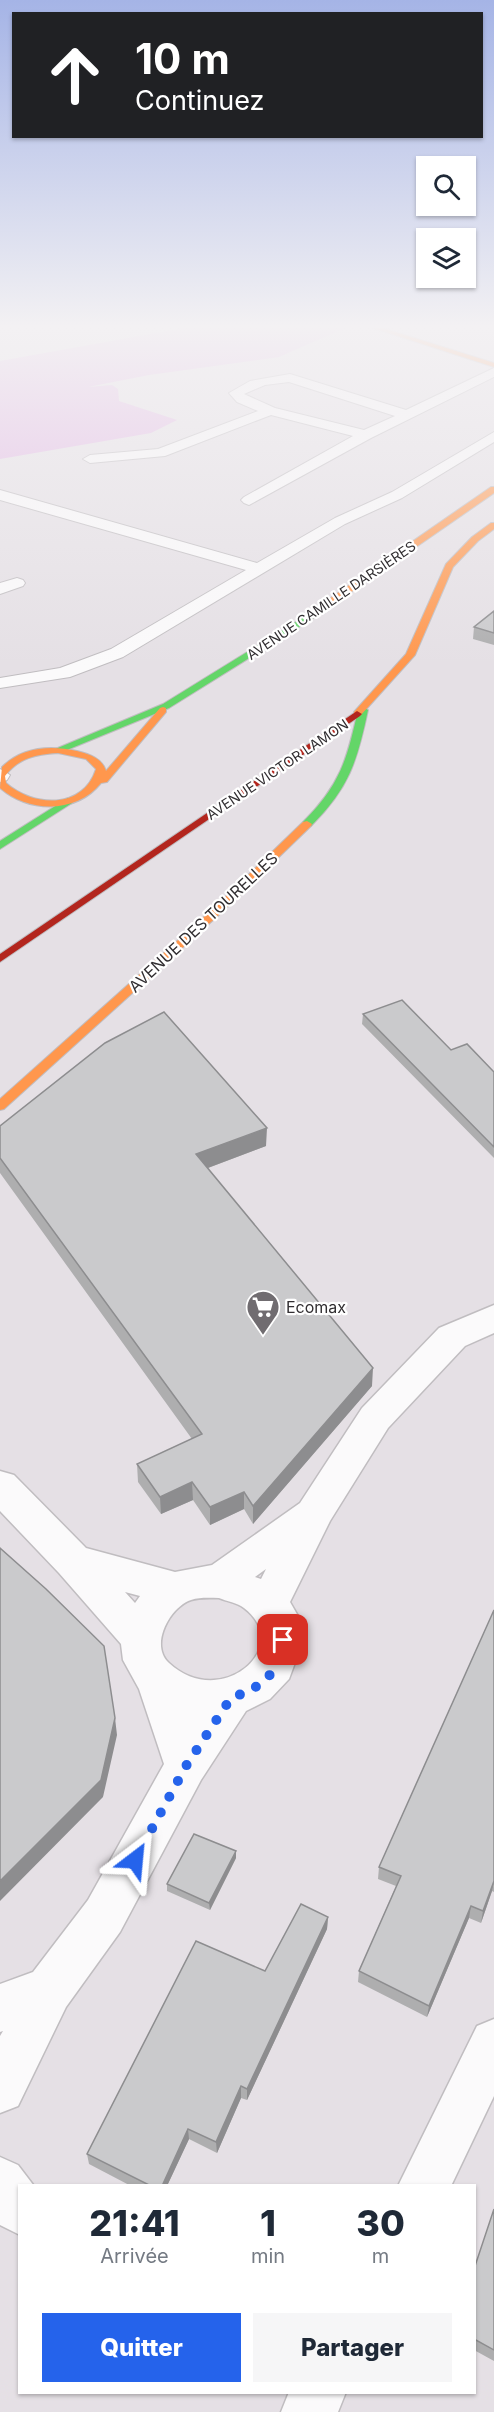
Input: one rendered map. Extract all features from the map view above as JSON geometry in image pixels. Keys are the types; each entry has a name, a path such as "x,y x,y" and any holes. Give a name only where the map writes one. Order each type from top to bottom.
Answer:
{"street":[{"name":"AVENUE CAMILLE DARSIÈRES","path":"58,750 166,706 330,604 494,489"},
{"name":"AVENUE VICTOR LAMON","path":"0,959 363,710 410,655 449,566 474,539 494,525"},
{"name":"AVENUE CAMILLE DARSIÈRES","path":"68,801 84,796 103,780 166,706"},
{"name":"AVENUE DES TOURELLES","path":"0,1106 218,910 329,803 351,766 363,710"},
{"path":"68,801 33,802 2,786 11,762 21,757 58,750 88,757 99,763 104,771 103,780"},
{"path":"0,846 68,801"},
{"path":"269,1604 315,1512 375,1418 452,1337 494,1318"},
{"path":"0,1486 73,1561 141,1638"},
{"path":"220,1581 315,1512"},
{"path":"73,1561 176,1589"},
{"path":"220,1581 238,1584 256,1592 269,1604 280,1621 283,1640 280,1659 269,1676 252,1690 231,1698 212,1701 192,1699 174,1692 158,1681 148,1669 141,1638 146,1619 158,1602 176,1589 198,1582 220,1581"},
{"path":"158,1681 186,1766"},
{"path":"0,2088 49,1990 104,1916 186,1766 231,1698"},
{"path":"0,2008 49,1990"},
{"path":"425,2184 494,2043"},
{"path":"0,2183 18,2206"},
{"path":"309,2412 318,2394"}],"lane":[{"path":"90,459 160,453 193,441"},
{"path":"249,500 356,441"},
{"path":"0,684 64,673 117,653 340,521 398,495 487,441"},
{"path":"0,495 260,568"},
{"path":"0,589 17,583"},
{"path":"0,756 21,757"}],"shaded area":[{"path":"0,441 107,441 0,459"}],"building":[{"path":"494,611 494,633 474,627"},
{"path":"402,1000 451,1050 467,1044 494,1072 494,1147 363,1014"},
{"path":"164,1012 267,1128 196,1154 373,1368 253,1506 244,1492 210,1507 192,1482 160,1497 137,1464 202,1434 0,1158 0,1126 105,1043"},
{"path":"0,1548 104,1646 115,1718 101,1780 0,1881"},
{"path":"494,1610 494,1881 483,1911 471,1906 429,2006 359,1971 401,1876 379,1867"},
{"path":"194,1834 236,1851 209,1903 167,1884"},
{"path":"301,1904 328,1917 247,2089 241,2086 216,2142 188,2129 163,2184 147,2184 87,2154 196,1941 265,1971"},
{"path":"494,2209 494,2350 476,2340 476,2263"}],"traffic: fast":[{"path":"58,750 166,706 312,615"},
{"path":"307,824 340,785 351,759 363,710"},
{"path":"0,846 68,801"}],"traffic: slow":[{"path":"312,615 494,489"},
{"path":"357,714 410,655 449,566 475,539 494,525"},
{"path":"103,780 163,710"},
{"path":"58,750 89,757 101,769 97,780 81,796 69,801 43,804 20,798 1,784 0,776 11,763 33,753 58,750"},
{"path":"0,1106 218,910 307,824"}],"traffic: jam":[{"path":"0,959 357,714"}],"place":[{"name":"Ecomax","path":"263,1336"}],"route":[{"path":"135,1860 186,1766 231,1698 252,1690 269,1676 280,1659 283,1640"}]}
